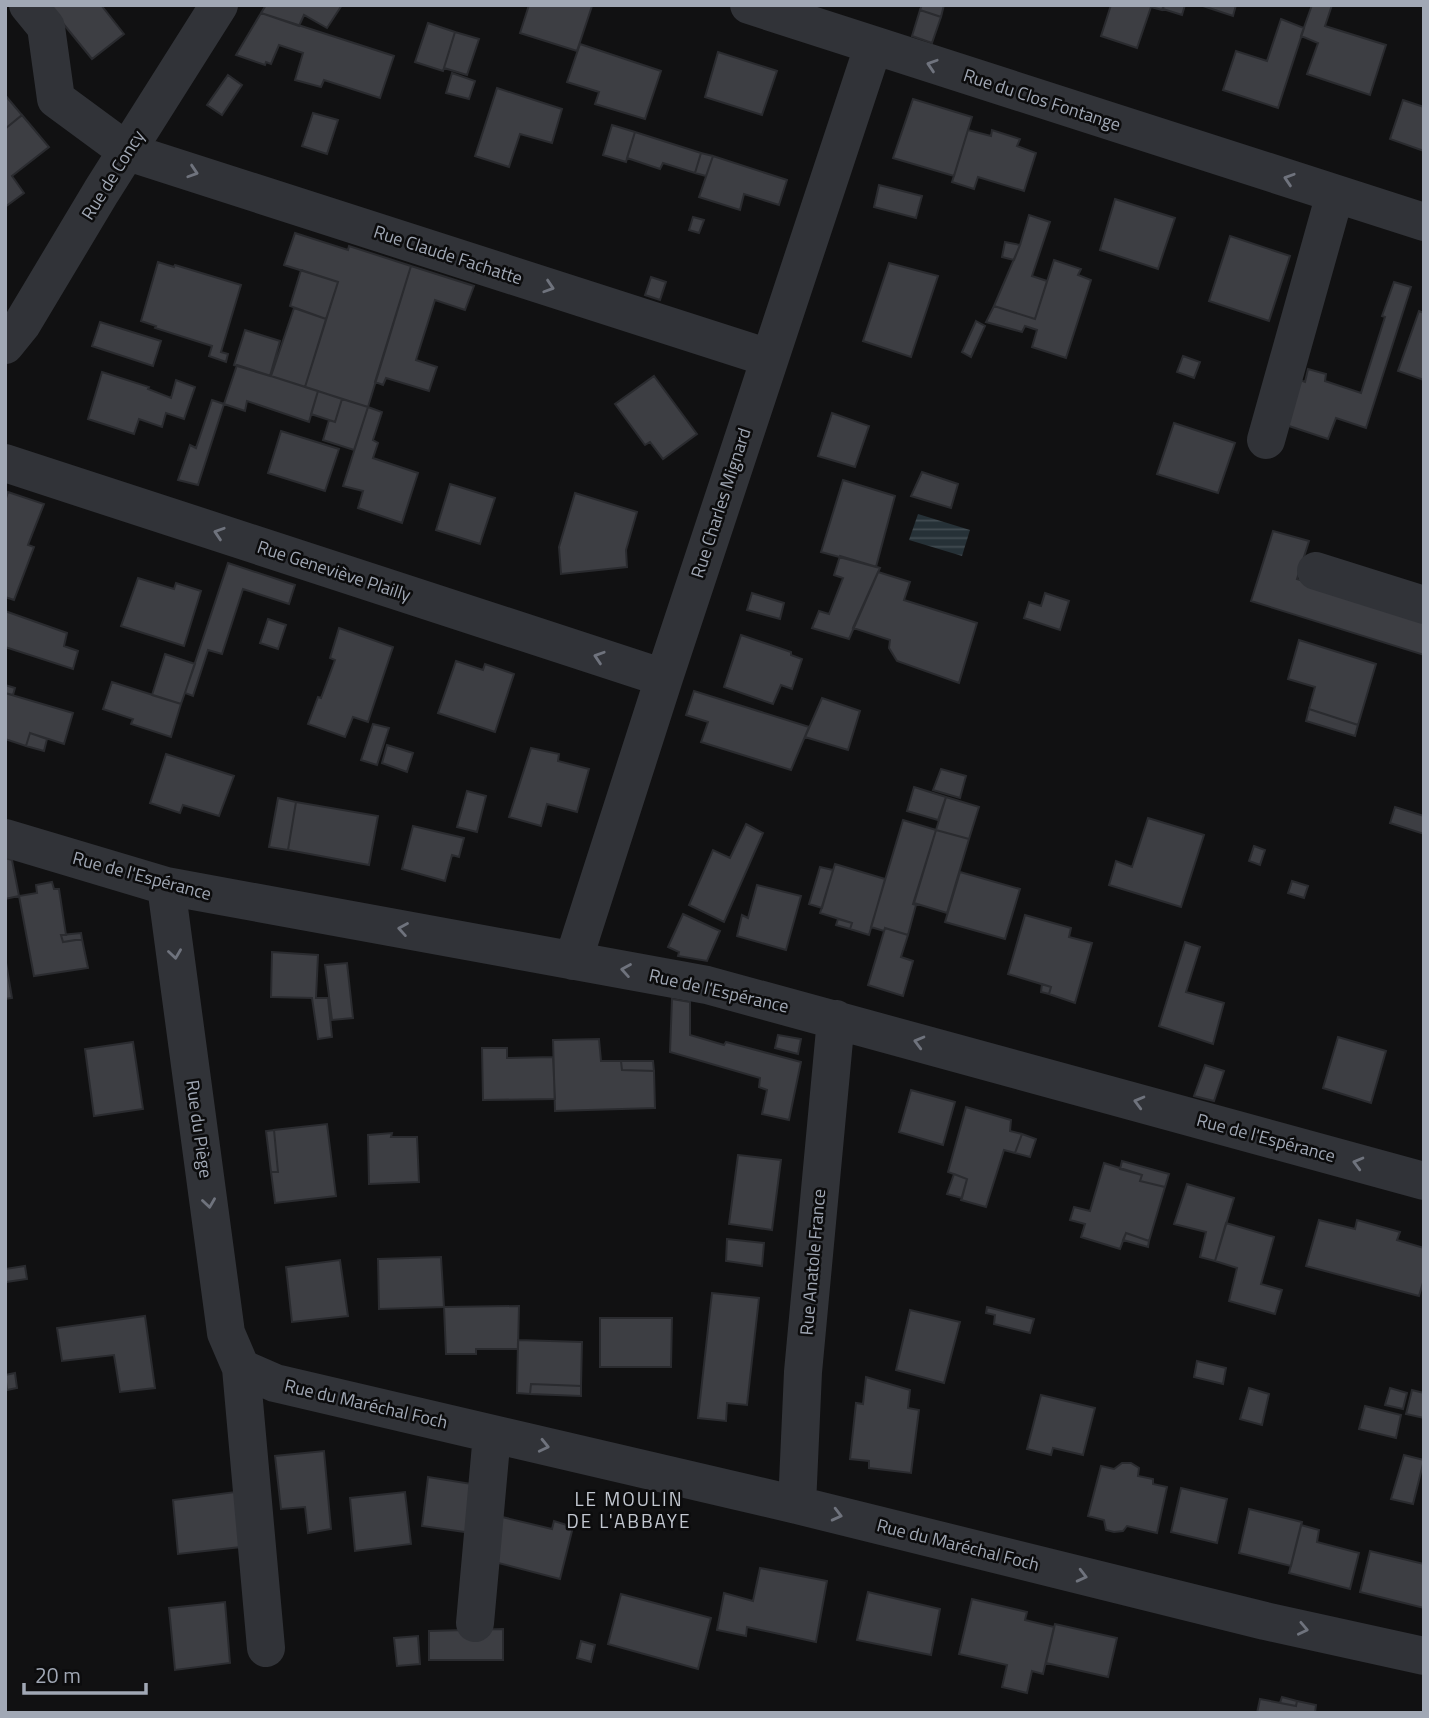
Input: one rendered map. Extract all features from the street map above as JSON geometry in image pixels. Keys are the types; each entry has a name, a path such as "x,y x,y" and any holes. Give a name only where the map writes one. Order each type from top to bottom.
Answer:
{"street":[{"name":"Rue Claude Fachatte","path":"28,5 46,27 55,100 128,152 769,358"},
{"name":"Rue de Concy","path":"5,345 22,324 219,5"},
{"name":"Rue du Clos Fontange","path":"749,5 1424,222"},
{"name":"Rue Charles Mignard","path":"573,961 873,47"},
{"path":"1266,440 1335,194"},
{"name":"Rue Geneviève Plailly","path":"5,463 664,678"},
{"path":"1316,571 1424,605"},
{"name":"Rue de l'Espérance","path":"5,838 166,886 707,985 1424,1181"},
{"name":"Rue du Piège","path":"166,886 226,1333 241,1368 266,1648"},
{"name":"Rue Anatole France","path":"797,1505 803,1372 836,1019"},
{"name":"Rue du Maréchal Foch","path":"241,1368 275,1383 797,1505 1265,1621 1424,1656"},
{"path":"475,1623 492,1434"}],"shaded area":[{"path":"918,514 970,530 962,556 909,540"}],"building":[{"path":"48,5 101,5 124,34 92,59"},
{"path":"266,5 342,5 327,28 304,15 299,26 261,13"},
{"path":"529,5 592,6 577,51 520,33"},
{"path":"922,5 944,5 941,17 920,10"},
{"path":"1111,5 1164,5 1162,10 1151,7 1137,48 1101,36"},
{"path":"1164,5 1185,5 1182,15 1163,9"},
{"path":"1200,5 1236,5 1233,16"},
{"path":"1312,5 1332,5 1325,26 1386,45 1370,95 1307,74 1318,43 1301,36"},
{"path":"920,10 941,17 932,43 912,36"},
{"path":"261,13 394,56 380,98 324,80 321,87 295,80 303,53 279,45 271,64 266,62 265,65 236,55"},
{"path":"1281,19 1304,28 1278,108 1223,90 1236,51 1267,61"},
{"path":"428,23 455,32 443,71 415,62"},
{"path":"455,32 479,39 467,75 444,68"},
{"path":"580,44 661,71 645,119 595,104 599,92 567,82"},
{"path":"718,52 777,71 762,115 705,97"},
{"path":"452,73 475,81 469,99 446,93"},
{"path":"228,75 242,85 222,115 207,105"},
{"path":"497,88 562,109 552,143 520,134 509,167 475,156"},
{"path":"5,95 22,115 5,129"},
{"path":"913,99 972,117 954,176 893,158"},
{"path":"1403,100 1424,107 1424,151 1390,139"},
{"path":"313,113 338,120 327,154 302,146"},
{"path":"22,115 49,147 12,176 24,193 5,207 5,129"},
{"path":"612,125 635,132 626,162 603,155"},
{"path":"968,130 991,136 992,130 1020,139 1017,146 1036,153 1024,191 978,177 974,189 952,182"},
{"path":"635,132 701,153 695,173 663,163 660,169 627,158"},
{"path":"701,153 713,156 706,176 695,173"},
{"path":"713,156 787,180 779,205 744,194 740,210 699,197"},
{"path":"879,185 922,196 916,218 874,207"},
{"path":"1115,199 1175,218 1158,269 1100,250"},
{"path":"1029,215 1050,222 1032,276 1047,281 1035,319 994,306 1020,245"},
{"path":"693,217 704,220 699,233 689,230"},
{"path":"295,233 348,250 349,246 411,266 368,407 305,387 338,282 284,265"},
{"path":"1230,236 1290,256 1269,321 1209,301"},
{"path":"1005,242 1020,245 1014,260 1002,257"},
{"path":"1054,260 1081,269 1078,275 1091,280 1066,358 1032,347 1037,330 1025,326 1022,332 986,322 994,306 1035,319"},
{"path":"158,262 241,285 221,352 228,354 226,362 209,356 212,346 141,321"},
{"path":"889,263 938,276 911,357 863,341"},
{"path":"411,266 474,286 465,310 435,300 416,360 437,367 429,391 386,378 383,385 375,382"},
{"path":"301,270 338,282 326,319 290,306"},
{"path":"651,277 666,282 660,300 645,295"},
{"path":"1394,282 1411,287 1366,428 1336,418 1328,439 1286,425 1300,380 1305,382 1308,369 1326,374 1325,381 1361,393"},
{"path":"294,308 326,319 305,387 271,376"},
{"path":"1419,311 1424,313 1424,380 1398,371"},
{"path":"976,321 985,326 971,357 962,352"},
{"path":"100,322 161,341 153,366 92,346"},
{"path":"245,330 280,341 270,376 234,365"},
{"path":"1183,356 1200,362 1194,378 1177,372"},
{"path":"237,365 318,391 309,422 247,401 245,411 224,404"},
{"path":"102,372 149,387 148,389 171,398 176,380 195,387 184,419 166,413 162,427 139,419 134,434 88,419"},
{"path":"654,376 697,434 663,459 650,442 645,445 615,404"},
{"path":"318,391 342,399 335,422 311,414"},
{"path":"342,399 368,407 354,450 323,440 329,420 335,422"},
{"path":"212,400 224,404 198,485 178,480 190,445 196,448"},
{"path":"368,407 382,412 373,440 378,443 373,458 418,473 402,523 358,508 363,491 343,486"},
{"path":"832,413 869,426 855,467 818,456"},
{"path":"1174,423 1235,443 1218,493 1157,474"},
{"path":"281,431 339,449 325,491 268,473"},
{"path":"922,472 958,484 951,508 911,496"},
{"path":"843,480 895,496 876,567 821,552"},
{"path":"450,484 495,498 480,544 436,530"},
{"path":"8,492 44,504 28,545 34,547 14,600 5,597 5,501"},
{"path":"575,493 637,512 626,550 627,567 561,574 559,547"},
{"path":"1273,531 1309,541 1297,579 1424,618 1424,655 1251,601"},
{"path":"840,556 880,568 849,639 812,628 819,611 829,614 843,578 834,575"},
{"path":"228,563 295,585 289,604 243,589 222,654 208,650 193,696 185,693"},
{"path":"878,572 910,582 904,600 977,623 959,683 897,661 889,648 890,640 853,628"},
{"path":"138,578 174,589 176,583 201,591 184,646 121,626"},
{"path":"752,593 784,603 780,619 747,610"},
{"path":"1045,593 1069,601 1060,630 1024,618 1029,602 1041,606"},
{"path":"5,611 67,633 64,646 78,651 73,669 5,647"},
{"path":"268,619 286,625 278,649 260,643"},
{"path":"339,628 393,647 368,722 353,717 345,737 308,724 335,660 330,658"},
{"path":"741,635 791,652 791,655 802,659 792,689 781,685 773,704 724,687"},
{"path":"1299,640 1376,664 1358,725 1309,709 1315,687 1288,679"},
{"path":"165,654 195,664 181,704 152,695"},
{"path":"456,661 483,670 485,664 514,674 495,732 438,713"},
{"path":"112,682 181,704 171,737 131,724 133,719 103,709"},
{"path":"5,685 15,688 13,695 5,693"},
{"path":"694,691 809,727 791,770 701,742 708,722 686,715"},
{"path":"5,693 73,713 64,744 30,733 26,746 5,739"},
{"path":"822,698 860,711 848,750 805,737"},
{"path":"1309,709 1358,725 1355,736 1306,721"},
{"path":"373,724 389,728 377,765 361,760"},
{"path":"30,733 47,739 44,751 26,746"},
{"path":"387,745 413,753 407,772 382,763"},
{"path":"531,748 559,754 558,761 589,769 577,812 547,804 541,826 509,817"},
{"path":"166,754 234,776 219,816 183,805 180,813 150,803"},
{"path":"941,769 966,776 960,798 933,790"},
{"path":"914,787 946,797 938,820 907,811"},
{"path":"467,791 486,796 477,832 457,827"},
{"path":"946,797 979,807 969,839 936,830"},
{"path":"278,798 296,802 288,850 269,847"},
{"path":"296,802 378,816 369,865 288,850"},
{"path":"1395,807 1424,816 1424,834 1390,823"},
{"path":"1148,818 1204,835 1181,907 1109,885 1116,861 1132,867"},
{"path":"903,820 936,830 913,904 916,905 908,935 871,927"},
{"path":"746,824 763,833 724,922 689,905 713,850 730,858"},
{"path":"413,826 464,838 459,857 452,855 445,881 402,869"},
{"path":"936,830 969,839 947,913 914,903"},
{"path":"1254,846 1265,850 1260,865 1249,861"},
{"path":"5,858 12,860 19,896 5,899"},
{"path":"835,864 885,879 869,935 850,929 852,923 820,913"},
{"path":"820,867 833,870 822,908 809,904"},
{"path":"960,872 1020,889 1005,939 945,922"},
{"path":"1292,881 1308,886 1304,898 1288,893"},
{"path":"52,882 54,889 59,889 66,935 61,935 63,942 82,939 88,968 34,976 19,896 37,893 36,885"},
{"path":"757,885 801,896 786,950 737,936 742,915 748,918"},
{"path":"683,914 720,931 707,961 678,956 679,952 668,947"},
{"path":"1025,915 1071,928 1069,937 1092,943 1075,1003 1049,994 1051,987 1008,974"},
{"path":"838,919 852,923 850,929 836,925"},
{"path":"885,928 908,935 901,957 913,961 903,996 868,985"},
{"path":"81,933 82,939 63,942 61,935"},
{"path":"1185,942 1200,947 1186,992 1224,1003 1213,1044 1159,1026"},
{"path":"272,952 318,955 316,998 328,998 332,1037 318,1039 312,998 271,997"},
{"path":"5,957 12,998 5,999"},
{"path":"347,963 353,1018 332,1020 325,965"},
{"path":"1042,984 1051,987 1049,994 1041,992"},
{"path":"672,999 690,1002 690,1035 801,1062 789,1120 762,1114 767,1090 759,1087 760,1078 670,1052"},
{"path":"778,1035 801,1039 798,1054 775,1048"},
{"path":"1338,1037 1386,1051 1371,1103 1323,1088"},
{"path":"599,1039 601,1061 621,1061 622,1070 654,1071 655,1108 555,1111 553,1040"},
{"path":"133,1042 143,1109 94,1116 85,1049"},
{"path":"482,1048 507,1048 507,1058 553,1057 555,1099 483,1100"},
{"path":"621,1061 653,1061 654,1071 622,1070"},
{"path":"1205,1065 1224,1071 1214,1101 1194,1096"},
{"path":"911,1090 955,1102 943,1145 899,1132"},
{"path":"966,1107 1011,1120 1010,1131 1022,1134 1015,1153 1004,1150 986,1207 961,1200 967,1179 948,1172"},
{"path":"327,1124 336,1196 275,1203 271,1172 278,1172 274,1130"},
{"path":"274,1130 278,1172 271,1172 266,1131"},
{"path":"392,1133 391,1137 417,1137 419,1182 369,1184 368,1135"},
{"path":"1022,1134 1036,1139 1030,1157 1015,1153"},
{"path":"738,1155 781,1160 772,1230 729,1224"},
{"path":"1122,1161 1169,1174 1165,1187 1140,1181 1142,1175 1120,1169"},
{"path":"1104,1163 1142,1175 1140,1181 1165,1187 1149,1241 1126,1233 1120,1249 1081,1237 1085,1224 1070,1220 1074,1207 1090,1211"},
{"path":"954,1174 967,1179 962,1198 947,1194"},
{"path":"1187,1184 1234,1198 1215,1261 1200,1257 1206,1232 1174,1224"},
{"path":"1319,1220 1355,1229 1357,1220 1400,1232 1397,1240 1424,1248 1424,1279 1419,1296 1306,1266"},
{"path":"1226,1223 1274,1237 1261,1284 1282,1290 1275,1314 1229,1301 1237,1268 1215,1261"},
{"path":"1126,1233 1149,1241 1148,1247 1123,1240"},
{"path":"727,1239 764,1243 762,1266 726,1261"},
{"path":"441,1257 444,1307 379,1309 378,1259"},
{"path":"340,1260 348,1316 292,1322 286,1267"},
{"path":"25,1266 27,1279 6,1282 5,1269"},
{"path":"712,1293 759,1298 747,1405 727,1403 726,1421 698,1418"},
{"path":"519,1306 518,1349 476,1349 476,1354 446,1354 444,1307"},
{"path":"987,1307 1034,1319 1030,1333 994,1324 995,1315 986,1313"},
{"path":"910,1310 960,1322 944,1383 896,1370"},
{"path":"145,1316 155,1388 120,1392 114,1355 62,1361 57,1328"},
{"path":"600,1318 672,1318 671,1367 600,1367"},
{"path":"518,1340 582,1342 581,1386 531,1384 530,1394 517,1393"},
{"path":"1197,1361 1226,1368 1223,1384 1194,1377"},
{"path":"15,1373 17,1388 7,1390 5,1375"},
{"path":"866,1377 910,1390 908,1408 919,1410 911,1473 869,1468 869,1461 850,1459 856,1403 863,1404"},
{"path":"531,1384 581,1386 581,1396 530,1394"},
{"path":"1249,1388 1269,1394 1262,1425 1240,1419"},
{"path":"1390,1388 1407,1393 1403,1409 1385,1405"},
{"path":"1412,1390 1424,1393 1424,1418 1406,1414"},
{"path":"1041,1395 1095,1408 1083,1455 1053,1448 1051,1455 1027,1449"},
{"path":"1365,1406 1401,1415 1396,1438 1359,1429"},
{"path":"324,1451 331,1529 308,1533 305,1507 281,1509 275,1456"},
{"path":"1404,1455 1424,1460 1413,1504 1391,1499"},
{"path":"1122,1463 1131,1463 1139,1468 1138,1476 1153,1479 1153,1484 1167,1487 1157,1533 1127,1526 1123,1531 1114,1532 1106,1530 1104,1520 1088,1516 1101,1466 1114,1469"},
{"path":"428,1477 478,1485 472,1533 422,1526"},
{"path":"1181,1488 1227,1499 1217,1543 1171,1532"},
{"path":"235,1492 241,1547 178,1554 173,1500"},
{"path":"405,1492 411,1544 355,1551 350,1498"},
{"path":"1249,1509 1302,1522 1291,1566 1239,1553"},
{"path":"498,1516 552,1529 554,1521 573,1527 560,1579 487,1560"},
{"path":"1301,1525 1319,1530 1317,1542 1359,1553 1350,1589 1289,1573"},
{"path":"1370,1551 1424,1564 1424,1608 1360,1592"},
{"path":"760,1568 827,1581 816,1642 747,1627 746,1636 717,1630 724,1593 753,1601"},
{"path":"868,1592 940,1609 931,1655 857,1640"},
{"path":"621,1594 711,1618 698,1669 608,1644"},
{"path":"972,1599 1027,1612 1025,1620 1054,1627 1043,1674 1032,1671 1027,1693 1002,1687 1007,1665 959,1654"},
{"path":"225,1602 230,1663 175,1670 169,1608"},
{"path":"1055,1624 1117,1638 1108,1677 1046,1663"},
{"path":"503,1629 503,1660 429,1660 429,1631"},
{"path":"418,1636 420,1664 397,1666 394,1638"},
{"path":"581,1641 595,1645 591,1662 577,1658"},
{"path":"1282,1697 1297,1701 1296,1706 1280,1703"},
{"path":"1260,1699 1296,1706 1297,1701 1316,1705 1315,1713 1257,1713"}],"district":[{"name":"LE MOULIN DE L'ABBAYE","path":"629,1510"}]}
